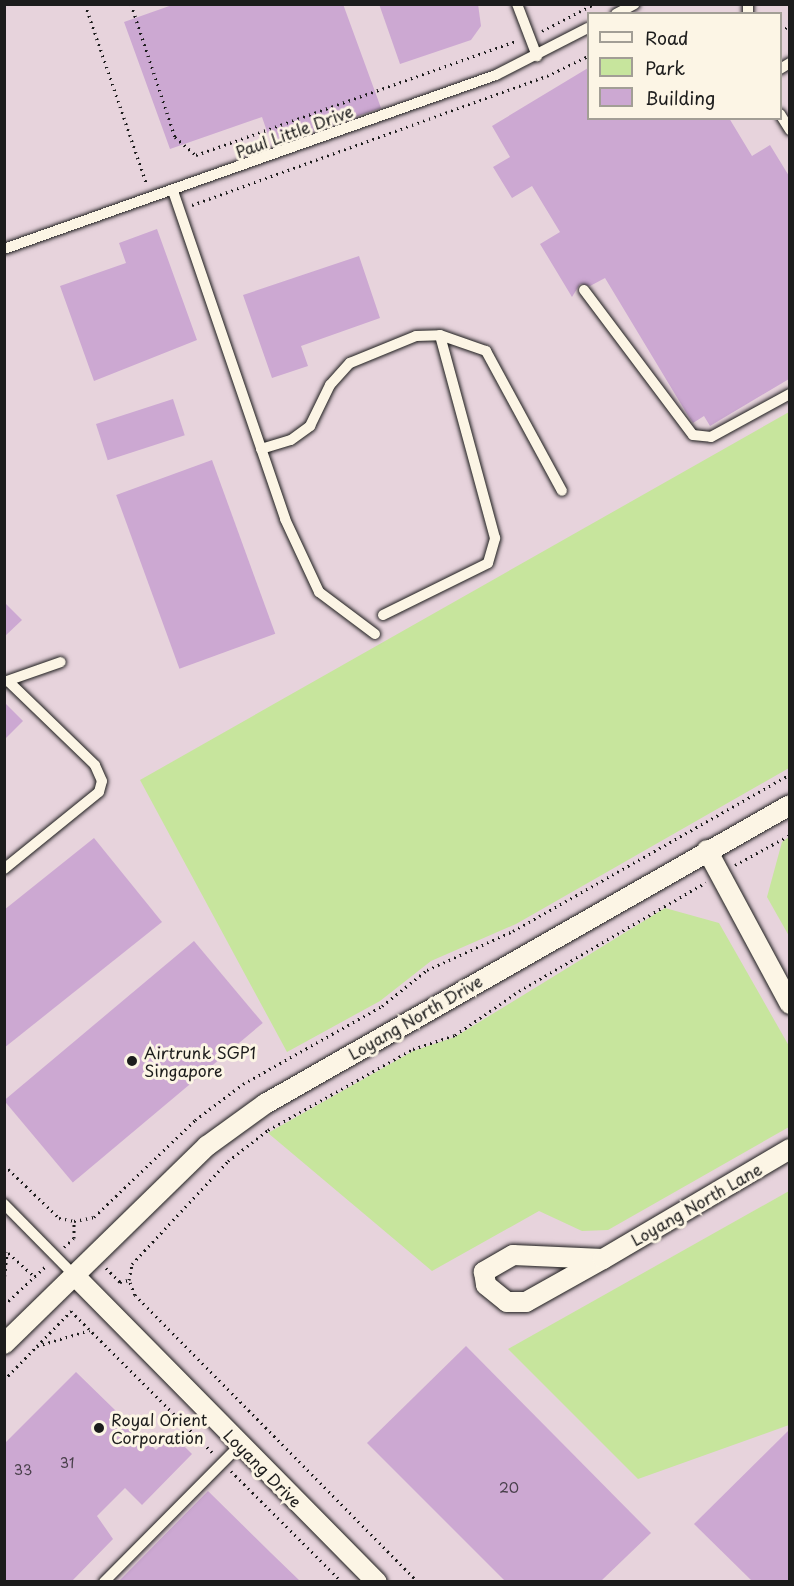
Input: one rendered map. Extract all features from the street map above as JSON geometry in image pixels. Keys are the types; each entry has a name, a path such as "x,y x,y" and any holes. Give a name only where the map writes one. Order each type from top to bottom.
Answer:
{"street":[{"name":"Loyang North Drive","path":"75,1276 207,1146 265,1104 789,805"},
{"path":"707,850 789,1004"},
{"name":"Loyang North Lane","path":"603,1259 513,1255 484,1272 486,1286 507,1302 526,1302 603,1259 789,1149"},
{"path":"4,1344 75,1276"},
{"name":"Loyang Drive","path":"75,1276 376,1581"}],"lane":[{"path":"517,4 537,56"},
{"path":"620,12 635,4"},
{"name":"Paul Little Drive","path":"4,249 173,191 537,56 587,29"},
{"path":"173,191 261,449 319,592 375,634"},
{"path":"584,290 693,435 711,436 789,394"},
{"path":"261,449 291,440 310,426 330,385 350,363 416,336 440,335 486,351 562,491"},
{"path":"383,615 488,563 495,538 440,335"},
{"path":"4,869 99,792 102,781 95,765 6,682 61,662"},
{"name":"Loyang Drive","path":"4,1204 75,1276"},
{"path":"104,1581 240,1445"}],"path":[{"path":"85,4 152,198"},
{"path":"131,4 175,138 196,155 530,37 594,4"},
{"path":"179,209 529,83 587,56"},
{"path":"418,1581 135,1295 129,1280 132,1264 228,1161 268,1130 413,1049 455,1035 519,991 789,835"},
{"path":"4,1165 59,1218 74,1221"},
{"path":"4,1305 34,1277 6,1251"},
{"path":"4,1282 6,1251"},
{"path":"4,1380 71,1311 342,1581"},
{"path":"37,1346 90,1330"}],"shaded area":[{"path":"5,5 789,5 789,1581 5,1582"}],"green space":[{"path":"789,412 789,768 516,924 431,961 380,1001 287,1052 140,780"},
{"path":"789,837 789,936 767,897 782,842"},
{"path":"665,908 719,923 789,1046 789,1127 608,1230 582,1231 539,1211 432,1271 268,1133 413,1051 455,1037"},
{"path":"789,1191 789,1425 638,1479 508,1349"}],"building":[{"path":"175,4 343,4 381,108 272,146 262,117 170,149 124,22"},
{"path":"379,4 478,4 481,26 471,40 400,64"},
{"path":"587,69 587,120 730,120 752,156 770,145 789,176 789,379 710,426 704,416 693,423 605,278 590,286 580,284 572,297 540,244 560,232 532,186 512,198 493,167 510,157 492,126"},
{"path":"157,229 197,340 94,381 60,286 126,263 119,243"},
{"path":"359,256 380,318 301,346 308,366 272,378 243,295"},
{"path":"173,399 185,435 108,460 96,424"},
{"path":"212,460 275,634 179,669 116,495"},
{"path":"4,602 22,620 4,637"},
{"path":"4,702 23,721 4,740"},
{"path":"94,838 162,922 4,1048 4,910"},
{"path":"194,941 263,1023 73,1182 4,1100"},
{"path":"466,1346 651,1533 601,1581 505,1581 367,1443"},
{"path":"76,1372 156,1450 172,1434 192,1454 142,1505 125,1488 97,1516 113,1539 72,1581 4,1581 4,1444"},
{"path":"789,1430 789,1581 752,1581 694,1524"},
{"path":"208,1491 271,1553 300,1581 119,1581"}],"place":[{"name":"Airtrunk SGP1 Singapore","path":"132,1061"},
{"name":"Royal Orient Corporation","path":"99,1428"}]}
